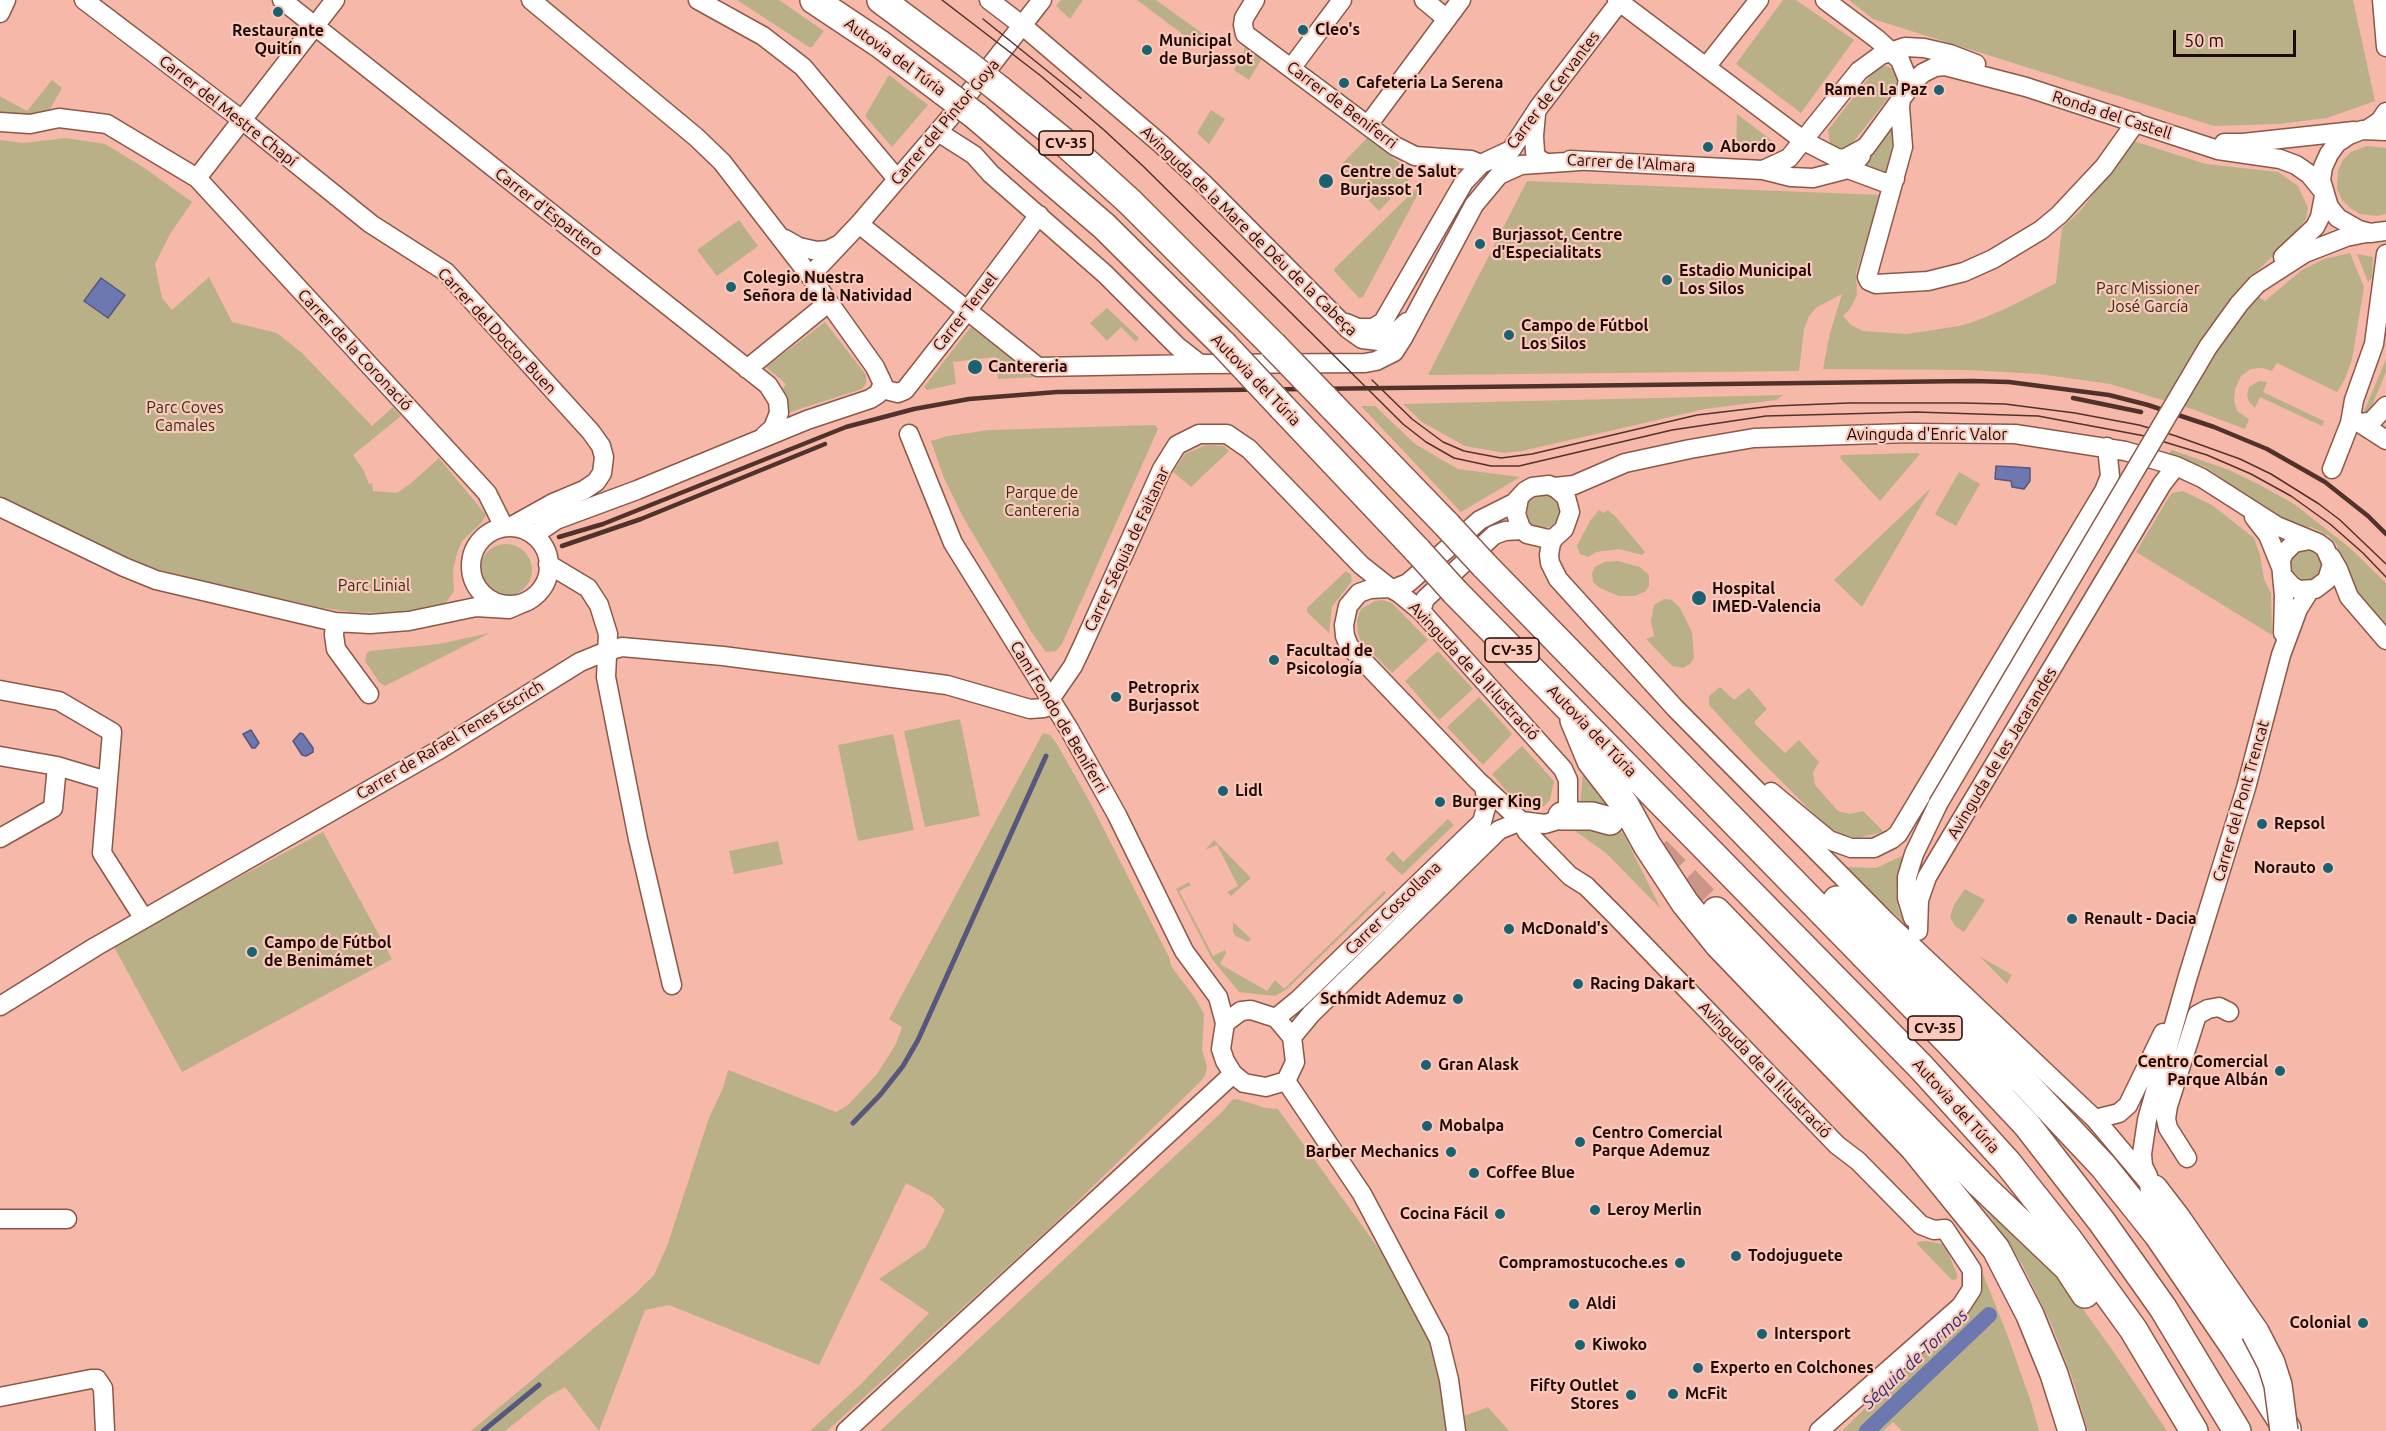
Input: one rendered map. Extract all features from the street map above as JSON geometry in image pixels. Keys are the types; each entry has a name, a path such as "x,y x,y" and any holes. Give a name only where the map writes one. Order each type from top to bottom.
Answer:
{"highway":[{"name":"Autovia del Túria","path":"814,0 880,45 976,116 1104,226 1223,344 1455,592 1922,1068 2007,1162 2068,1239 2133,1329 2192,1426"},
{"name":"CV-35","path":"881,0 999,89 1064,142 1130,202 1273,345 1484,565 1933,1025 2026,1125 2102,1222 2163,1308 2237,1431"},
{"path":"1583,666 1699,762 1902,965 2024,1082 2095,1157 2158,1235 2235,1348 2286,1431"},
{"path":"1570,709 1591,761 1625,805 1647,845 1685,903 1719,945 1914,1148 1996,1250 2030,1315 2054,1374 2072,1431"},
{"path":"1562,816 1592,816 1610,821"},
{"path":"1716,911 1980,1184 2068,1268 2108,1326 2192,1426"},
{"path":"2154,1189 2184,1228 2255,1332 2271,1363 2278,1385 2286,1431"},
{"path":"2263,1392 2279,1431"}],"street":[{"path":"0,13 6,0"},
{"name":"Carrer del Mestre Chapí","path":"84,0 242,120 371,225"},
{"name":"Carrer d'Espartero","path":"282,0 768,385 778,401 779,413 777,421 763,437"},
{"path":"197,178 334,0"},
{"path":"531,0 710,150 810,276 875,367 881,378 882,389 870,399 763,437 637,490 556,520 534,535"},
{"path":"698,0 763,36 803,68 897,179"},
{"name":"Avinguda de la Mare de Déu de la Cabeça","path":"989,0 1023,26 1161,144 1336,319 1362,339 1379,341 1395,333 1417,311"},
{"name":"Carrer del Pintor Goya","path":"810,276 844,241 938,132 1042,0"},
{"name":"Carrer de Beniferri","path":"1255,0 1244,18 1242,25 1245,34 1404,152 1415,156 1476,162"},
{"path":"1292,67 1342,0"},
{"path":"1424,0 1447,19"},
{"path":"1368,125 1461,0"},
{"path":"1619,0 1804,141 1828,155 1844,159 1866,147"},
{"name":"Carrer de Cervantes","path":"1474,205 1483,172 1476,162 1500,156 1511,150 1539,107 1619,0"},
{"path":"1706,67 1759,0"},
{"path":"1825,0 1892,51 1900,60 1908,80 1900,107 1903,147 1867,278 1876,284 1940,279 1974,268 2017,245 2041,230 2066,208 2104,167 2136,122"},
{"path":"2382,0 2386,47"},
{"name":"Ronda del Castell","path":"1804,141 1863,68 1881,55 1905,47 1936,50 1961,58 2026,87"},
{"name":"Ronda del Castell","path":"1866,147 1923,73 1935,67 1945,66 2026,87 2231,153 2280,159 2296,165 2316,181 2329,207 2338,218 2350,227 2378,232"},
{"path":"1539,107 1534,124 1541,160"},
{"name":"Avinguda de les Jacarandes","path":"1918,931 1907,898 1907,877 1914,854 1938,804 2208,347 2239,304 2315,226 2320,217 2323,167 2329,154 2337,143 2349,135 2372,130 2386,112"},
{"name":"Carrer de la Coronació","path":"0,122 30,124 59,118 107,124 197,178 487,493 507,527"},
{"name":"Ronda del Castell","path":"2198,142 2242,143 2372,130"},
{"path":"938,132 966,148 991,174 1105,274 1177,346 1200,364"},
{"name":"Carrer de l'Almara","path":"1762,170 1789,158 1804,141"},
{"path":"1866,147 1848,169 1883,182 1892,182 1895,179"},
{"name":"Carrer de l'Almara","path":"1500,156 1541,160 1762,170 1791,177 1813,178 1848,169"},
{"name":"Carrer de Cervantes","path":"1417,311 1474,205 1491,183 1505,171 1541,160"},
{"path":"1336,319 1358,328 1372,327 1383,322 1476,162"},
{"name":"Carrer Teruel","path":"882,389 898,393 904,390 1039,215"},
{"name":"Avinguda de la Mare de Déu de la Cabeça","path":"859,224 1038,367 1376,361 1394,352 1404,338 1417,311"},
{"name":"Carrer del Doctor Buen","path":"371,225 446,272 591,432 601,446 604,457 602,472 596,482 507,527"},
{"name":"Avinguda de les Jacarandes","path":"2257,284 2306,253 2346,237 2378,232"},
{"name":"Carrer del Pintor Goya","path":"781,237 799,247 817,251 828,250 844,241"},
{"path":"2332,469 2356,421 2354,400 2374,344 2386,254"},
{"path":"747,369 828,303"},
{"path":"2356,421 2372,421 2386,406"},
{"path":"2356,421 2386,440"},
{"name":"Avinguda d'Enric Valor","path":"1554,487 1574,485 1625,463 1690,449 1778,437 1965,433 2015,435 2108,447 2176,466 2210,483 2286,531 2310,540"},
{"name":"Camí Fondo de Beniferri","path":"909,434 953,543 1051,699 1117,815 1184,951 1218,997 1225,1023"},
{"name":"Carrer Séquia de Faitanar","path":"1051,699 1077,657 1159,476 1177,445 1199,434 1227,434"},
{"name":"Avinguda de la Il·lustració","path":"1227,434 1249,449 1361,564 1421,611 1563,769 1568,780 1569,792 1568,805 1562,816"},
{"path":"1748,781 1779,796 1829,840 1851,848 1874,848 1898,834 2104,491 2110,476 2108,447"},
{"name":"Avinguda de les Jacarandes","path":"1918,931 1919,900 1927,877 2162,484 2176,466"},
{"name":"Avinguda d'Enric Valor","path":"1569,503 1603,472"},
{"path":"1359,593 1377,587 1391,589 1408,583 1480,520 1508,507 1532,487 1540,485 1554,487 1562,492 1569,503 1569,521 1554,538 1549,555 1550,563 1558,579 1675,708 1886,921 2095,1119 2154,1189"},
{"path":"1520,498 1516,514 1523,530 1534,537 1554,538"},
{"name":"Avinguda d'Enric Valor","path":"2242,504 2268,536 2282,571"},
{"path":"0,507 156,580 335,622 370,624 409,621 476,607 509,609 525,602 536,595 544,584 548,558 543,545 534,535 522,529 507,527 484,536 477,546 471,563 474,581 489,599 501,604 513,605 525,602"},
{"path":"1421,611 1425,599 1494,535 1505,531 1523,530"},
{"path":"2349,597 2312,590 2299,590 2292,586 2282,571 2284,553 2288,547 2301,540 2310,540 2325,548 2338,569 2349,597 2386,640"},
{"path":"2312,590 2322,586 2331,573 2330,556"},
{"path":"548,564 588,588 599,605 608,634 606,677 638,839 672,986"},
{"name":"Avinguda de la Il·lustració","path":"1361,564 1362,582 1359,593 1348,606 1345,614 1345,636 1349,646 1484,786 1521,821 1527,832 1563,869 1586,886 1837,1145 1858,1161 1921,1225 1934,1230 1945,1229 1971,1270 1972,1289 1961,1306 1819,1431"},
{"name":"Carrer del Pont Trencat","path":"2281,655 2284,604 2282,571"},
{"path":"544,584 576,579"},
{"name":"Carrer del Pont Trencat","path":"2188,976 2246,788 2281,655 2298,609 2312,590"},
{"path":"335,622 336,649 369,694"},
{"name":"Carrer de Rafael Tenes Escrich","path":"0,1005 437,751 580,662 607,651 622,647 723,656 947,685 1030,709 1044,708 1051,699"},
{"path":"0,690 59,701 111,732 102,853 144,920"},
{"path":"0,756 57,766 107,781"},
{"path":"0,838 53,808 57,766"},
{"name":"Carrer Coscollana","path":"1276,1018 1298,1000 1482,822 1487,804 1484,786"},
{"name":"Avinguda de les Jacarandes","path":"1779,812 1825,849 1857,859 1874,858 1898,848 1916,831 1938,804"},
{"path":"1521,821 1545,824 1562,816"},
{"name":"Carrer Coscollana","path":"1292,1037 1311,1014 1499,830 1521,821"},
{"path":"1918,931 1945,973 1976,1007"},
{"path":"2095,1119 2119,1113 2127,1105 2138,1087 2188,976"},
{"path":"2154,1189 2143,1166 2144,1136 2188,976"},
{"name":"Camí Fondo de Beniferri","path":"1218,997 1241,1011"},
{"path":"2187,1158 2168,1128 2166,1119 2168,1106 2197,1015 2208,1009 2219,1007 2229,1012"},
{"path":"1251,1010 1276,1018 1292,1037 1295,1062 1286,1081 1276,1085 1255,1086 1244,1083 1233,1074 1221,1049 1225,1023 1241,1011 1251,1010"},
{"path":"846,1431 1233,1074"},
{"path":"1286,1081 1362,1194 1439,1339 1449,1380 1454,1427"},
{"path":"0,1219 67,1219"},
{"path":"0,1397 91,1378 98,1379 103,1388 105,1431"}],"green space":[{"path":"737,0 779,0 824,31 812,47 809,47"},
{"path":"1061,0 1083,0 1070,19 1056,6"},
{"path":"1137,0 1156,0 1209,38 1201,48"},
{"path":"1783,0 1796,0 1854,40 1801,113 1736,64"},
{"path":"1849,0 2353,0 2375,101 2327,118 2278,124 2214,126 1873,19"},
{"path":"1246,46 1262,58 1249,80 1234,70"},
{"path":"1886,66 1893,69 1898,77 1895,89 1851,145 1844,149 1836,148 1830,143 1828,130 1874,71"},
{"path":"889,75 928,105 892,147 865,116"},
{"path":"52,80 62,88 49,111 31,115 0,112 0,95 27,111"},
{"path":"1211,110 1225,119 1209,144 1197,133"},
{"path":"1737,114 1775,143 1775,149 1768,152 1736,151"},
{"path":"1895,121 1898,122 1885,175 1860,168"},
{"name":"Parc Coves Camales","path":"66,138 105,144 140,165 192,202 170,234 155,264 162,298 172,310 209,277 232,322 277,333 302,353 372,426 393,407 401,416 353,455 363,469 369,484 372,483 373,491 397,493 439,458 486,515 482,522 462,541 453,570 454,591 445,604 396,613 350,612 199,580 153,568 129,558 0,496 0,140 23,143"},
{"path":"1367,138 1414,174 1379,211 1338,168"},
{"name":"Parc Missioner José García","path":"2133,141 2206,164 2278,172 2298,186 2308,208 2306,219 2291,238 2242,286 2265,301 2302,270 2324,259 2350,253 2364,287 2352,359 2345,379 2337,392 2277,363 2272,371 2262,368 2251,369 2241,376 2235,389 2234,400 2237,411 2249,419 2245,429 2192,409 2110,384 2039,374 1968,370 1823,369 1830,333 1842,294 1817,307 1809,316 1804,329 1799,371 1428,375 1527,181 1881,195 1856,273 1857,295 1850,309 1843,316 1851,325 1863,331 1907,334 1976,321 2056,283 2062,228 2082,209"},
{"path":"2367,146 2386,148 2386,214 2377,216 2360,214 2350,208 2342,200 2337,188 2338,171 2343,160 2351,152"},
{"path":"1426,179 1363,297 1359,298 1334,269"},
{"path":"739,220 758,246 717,276 697,250"},
{"path":"2357,254 2373,257 2372,278 2368,282"},
{"path":"1107,308 1139,338 1136,342 1121,327 1107,341 1090,323"},
{"path":"825,322 866,375 866,383 862,389 787,413 787,399 781,391 786,384 766,367"},
{"path":"970,328 1035,377 998,379 995,357 953,362 956,384 927,390 924,387"},
{"path":"2386,359 2386,372 2368,415 2363,414"},
{"path":"2259,381 2267,382 2263,392 2324,421 2322,426 2260,397 2255,408 2249,402 2247,395 2249,387"},
{"path":"1783,395 1776,400 1705,409 1522,451 1504,453 1465,446 1422,422 1403,404"},
{"path":"1361,406 1375,406 1415,444 1458,469 1520,477 1461,512"},
{"name":"Parque de Cantereria","path":"1155,425 1158,429 1062,644 1056,651 1046,652 1032,633 963,517 944,478 931,441 989,430"},
{"path":"1206,445 1224,446 1229,451 1191,487 1173,472 1185,454"},
{"path":"2172,450 2229,470 2260,485 2294,504 2350,548 2386,583 2386,628 2352,588 2343,571 2337,545 2329,536 2311,527 2292,528 2206,467 2167,455"},
{"path":"1920,454 1880,501 1840,458 1842,455"},
{"path":"1959,472 1980,484 1956,526 1935,514"},
{"path":"1931,488 1862,607 1834,580"},
{"path":"2183,491 2212,505 2254,538 2260,555 2264,579 2271,593 2272,635 2136,552 2172,493"},
{"path":"1543,494 1555,499 1560,511 1555,523 1543,528 1531,523 1526,511 1531,499"},
{"path":"1599,510 1603,513 1608,510 1616,517 1645,552 1642,555 1619,549 1596,552 1588,557 1580,554 1577,546 1590,521"},
{"path":"506,544 516,546 524,552 530,560 532,570 530,580 524,588 516,594 506,596 496,594 488,588 482,580 480,570 482,560 488,552 496,546"},
{"path":"2305,548 2317,553 2322,565 2317,577 2305,582 2293,577 2288,565 2293,553"},
{"path":"1618,561 1640,567 1649,575 1649,586 1646,591 1635,596 1619,596 1600,588 1593,582 1592,573 1595,567 1604,562"},
{"path":"1346,571 1351,575 1352,581 1332,607 1329,633 1307,612 1307,608"},
{"path":"1664,599 1672,600 1680,608 1692,632 1694,658 1683,668 1672,666 1646,639 1654,636 1651,621 1654,605"},
{"path":"1382,600 1392,603 1428,640 1392,673 1362,643 1358,634 1357,620 1361,609 1375,601"},
{"path":"490,633 385,686 379,682 365,661 370,651 439,644"},
{"path":"1438,651 1473,689 1439,720 1405,681"},
{"path":"1720,687 1734,700 1749,688 1767,709 1755,721 1755,724 1785,753 1799,740 1819,762 1813,772 1815,785 1838,811 1849,814 1863,811 1882,832 1858,838 1839,834 1826,826 1709,705 1709,696"},
{"path":"1479,697 1512,734 1483,765 1447,727"},
{"path":"960,719 980,816 925,827 904,731"},
{"path":"1043,733 1050,735 1057,744 1092,806 1169,957 1171,966 1204,1014 1202,1050 1207,1066 1205,1076 1051,1227 827,1431 810,1431 861,1384 929,1313 879,1279 926,1247 945,1210 932,1197 906,1183 819,1365 669,1305 645,1310 599,1431 565,1387 547,1397 505,1431 471,1431 636,1293 654,1275 667,1246 709,1118 723,1088 728,1070 836,1112 848,1105 877,1074 896,1044 902,1027 889,1019"},
{"path":"893,734 914,830 858,841 838,745"},
{"path":"1522,746 1554,781 1550,800 1543,807 1529,810 1518,804 1492,774"},
{"path":"1583,774 1603,798 1610,808 1580,804"},
{"path":"1448,819 1454,825 1402,875 1385,859 1393,851 1403,862"},
{"path":"1609,827 1623,833 1661,909 1606,853 1572,829"},
{"name":"Campo de Fútbol de Benimámet","path":"323,832 392,959 182,1072 113,945"},
{"path":"1214,840 1251,878 1231,896 1227,892 1238,886 1217,845 1205,850"},
{"path":"778,841 783,864 734,874 729,851"},
{"path":"1902,856 1896,891 1898,908 1904,923 1845,867 1876,868"},
{"path":"1189,882 1191,885 1179,891 1213,956 1225,950 1226,953 1220,964 1267,991 1275,980 1284,989 1384,891 1386,893 1287,989 1275,996 1239,992 1212,959 1176,889"},
{"path":"1965,889 1985,900 1964,932 1955,926 1950,917 1954,905"},
{"path":"1233,922 1251,939 1248,942 1233,932"},
{"path":"1979,956 2012,975 2007,984"},
{"path":"1237,1099 1266,1108 1278,1109 1389,1263 1425,1328 1438,1370 1446,1431 880,1431 1222,1112 1232,1100"},
{"path":"1960,1175 2060,1277 2167,1431 2088,1431 2072,1377 2051,1323 2022,1264"},
{"path":"1944,1213 1974,1253 1981,1269 2007,1334 2039,1431 1902,1431 1893,1422 1883,1431 1842,1431 1932,1343 1978,1271"},
{"path":"1917,1242 1942,1244 1947,1250 1957,1279 1952,1280 1917,1244"},
{"path":"1488,1407 1509,1431 1466,1431 1464,1416"}],"water":[{"path":"101,278 125,295 108,318 84,301"},
{"path":"1996,466 2030,468 2030,481 2024,489 2012,487 2011,481 1995,479"},
{"path":"251,730 259,743 255,748 252,748 243,734"},
{"path":"300,733 313,748 313,752 306,756 302,755 293,741"}],"waterway":[{"path":"853,1123 880,1095 903,1066 918,1040 1046,756"},
{"name":"Séquia de Tormos","path":"1867,1431 1989,1315"},
{"path":"483,1431 539,1385"}],"tunnel":[{"path":"1657,850 1716,911"}],"tram line":[{"path":"942,0 1041,76 1104,130 1403,424 1426,442 1454,458 1491,466 1519,466 1672,430 1766,416 1916,412 2038,416 2145,436 2207,455 2251,474 2291,496 2330,524 2386,577"},
{"path":"983,19 1081,98"},
{"path":"1372,380 1412,419 1443,442 1464,451 1501,458 1532,454 1697,415 1773,406 1963,403 2005,404 2075,413 2139,425 2176,436 2240,459 2271,474 2340,520 2386,564"}],"railway":[{"path":"559,537 603,524 846,427 914,409 969,399 1057,392 1972,381 2009,382 2109,395 2148,405 2214,427 2267,449 2325,482 2368,516 2386,534"},
{"path":"2073,398 2141,412"},
{"path":"562,546 641,519 825,444"}],"place":[{"name":"Restaurante Quitín","path":"278,12"},
{"name":"Cleo's","path":"1303,30"},
{"name":"Municipal de Burjassot","path":"1147,50"},
{"name":"Cafeteria La Serena","path":"1344,83"},
{"name":"Ramen La Paz","path":"1939,90"},
{"name":"Abordo","path":"1708,147"},
{"name":"Centre de Salut Burjassot 1","path":"1326,181"},
{"name":"Burjassot, Centre d'Especialitats","path":"1480,244"},
{"name":"Estadio Municipal Los Silos","path":"1667,280"},
{"name":"Colegio Nuestra Señora de la Natividad","path":"731,287"},
{"name":"Campo de Fútbol Los Silos","path":"1509,335"},
{"name":"Cantereria","path":"975,367"},
{"name":"Hospital IMED-Valencia","path":"1699,598"},
{"name":"Facultad de Psicología","path":"1274,660"},
{"name":"Petroprix Burjassot","path":"1116,697"},
{"name":"Lidl","path":"1223,791"},
{"name":"Burger King","path":"1440,802"},
{"name":"Repsol","path":"2262,824"},
{"name":"Norauto","path":"2328,868"},
{"name":"Renault - Dacia","path":"2072,919"},
{"name":"McDonald's","path":"1509,929"},
{"name":"Campo de Fútbol de Benimámet","path":"252,952"},
{"name":"Racing Dakart","path":"1578,984"},
{"name":"Schmidt Ademuz","path":"1458,999"},
{"name":"Gran Alask","path":"1426,1065"},
{"name":"Centro Comercial Parque Albán","path":"2280,1071"},
{"name":"Mobalpa","path":"1427,1126"},
{"name":"Centro Comercial Parque Ademuz","path":"1580,1142"},
{"name":"Barber Mechanics","path":"1451,1152"},
{"name":"Coffee Blue","path":"1474,1173"},
{"name":"Leroy Merlin","path":"1595,1210"},
{"name":"Cocina Fácil","path":"1500,1214"},
{"name":"Todojuguete","path":"1736,1256"},
{"name":"Compramostucoche.es","path":"1680,1263"},
{"name":"Aldi","path":"1574,1304"},
{"name":"Colonial","path":"2363,1323"},
{"name":"Intersport","path":"1762,1334"},
{"name":"Kiwoko","path":"1580,1345"},
{"name":"Experto en Colchones","path":"1698,1368"},
{"name":"McFit","path":"1673,1394"},
{"name":"Fifty Outlet Stores","path":"1631,1395"}],"park label":[{"name":"Parc Linial","path":"374,586"}]}
